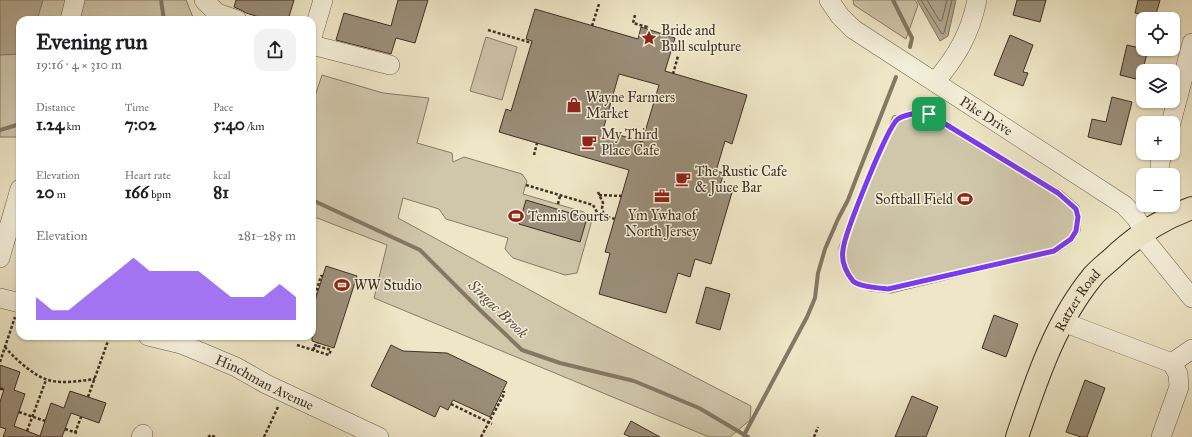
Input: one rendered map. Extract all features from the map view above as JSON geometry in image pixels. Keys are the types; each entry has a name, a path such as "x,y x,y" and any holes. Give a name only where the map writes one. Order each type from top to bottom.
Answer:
{"main road":[{"name":"Ratzer Road","path":"1017,437 1047,355 1078,296 1094,275 1142,233 1181,208"}],"street":[{"path":"71,16 75,0"},
{"path":"204,0 217,13 226,16"},
{"path":"316,24 323,0"},
{"name":"Pike Drive","path":"829,0 840,16 853,28 1124,205 1136,218 1142,233 1192,298"},
{"path":"935,82 948,67 961,48 970,28 977,0"},
{"path":"1173,116 1192,43"},
{"path":"316,46 390,65"},
{"path":"0,258 16,203"},
{"path":"0,298 16,308"},
{"path":"1063,322 1172,363 1178,374 1179,387 1161,437"},
{"name":"Hinchman Avenue","path":"164,340 181,344 236,367 266,384 379,437"},
{"path":"1172,363 1192,349"}],"path":[{"path":"592,26 599,4"},
{"path":"635,15 633,23 647,26 646,29"},
{"path":"488,30 532,43"},
{"path":"673,74 678,56"},
{"path":"912,114 929,114 1058,193 1076,209 1078,217 1076,231 1071,239 1054,251 888,289 870,287 855,282 845,269 842,250 852,219 888,134 897,119 902,117 912,114"},
{"path":"534,155 537,143"},
{"path":"526,185 593,205 598,214 615,219"},
{"path":"604,216 602,208 603,203 598,194 622,196"},
{"path":"558,204 560,196"},
{"path":"316,292 321,276 323,276"},
{"path":"0,362 16,315"},
{"path":"88,397 108,341"},
{"path":"297,345 329,355 331,350 319,345 314,345 314,350"},
{"path":"318,352 319,345"},
{"path":"5,347 18,360 46,380 66,381 95,378"},
{"path":"27,431 46,380"},
{"path":"481,437 490,423 504,394 504,391"},
{"path":"264,437 279,404"},
{"path":"451,404 490,423"},
{"path":"19,412 45,421"},
{"path":"65,429 76,432 81,417"},
{"path":"814,437 818,427"},
{"path":"208,437 211,435 216,437"}],"shaded area":[{"path":"0,0 186,0 192,16 16,16 16,137 0,137"},
{"path":"853,0 915,0 918,5 906,39 854,5"},
{"path":"486,37 517,47 502,100 470,91"},
{"path":"322,75 383,93 429,98 417,143 452,153 453,162 464,157 522,174 527,181 523,194 584,212 592,220 577,273 565,275 513,258 505,249 508,238 446,219 439,209 403,198 398,218 592,324 751,406 750,420 730,437 709,437 374,298 387,245 316,218 316,93"},
{"name":"Softball Field","path":"913,112 929,112 1062,191 1079,206 1081,217 1080,231 1073,242 1059,252 891,293 870,291 853,284 842,267 839,247 893,116"}],"water":[{"path":"0,0 43,0 38,16 16,16 16,54 0,55"},
{"path":"917,0 956,0 948,36 940,41"}],"building":[{"path":"236,0 294,0 289,16 256,16 234,7"},
{"path":"398,0 428,0 415,43 396,38 391,54 336,40 344,13 391,26"},
{"path":"1017,0 1046,0 1040,22 1013,15"},
{"path":"1138,0 1160,0 1157,12 1135,13"},
{"path":"535,9 638,39 641,27 675,38 665,71 747,95 732,144 725,141 716,171 724,173 720,185 733,189 711,264 695,259 690,277 678,273 666,313 599,294 610,253 605,252 629,170 499,132 506,109 511,111 532,41 526,39","holes":["619,74 659,85 642,142 603,130"]},
{"path":"1010,35 1033,45 1023,72 1028,73 1023,86 994,75"},
{"path":"1127,45 1136,47 1136,56 1146,56 1144,64 1136,64 1136,79 1120,75"},
{"path":"1112,97 1132,102 1121,145 1088,137 1092,119 1106,122"},
{"path":"526,200 587,218 580,242 519,224"},
{"path":"326,266 357,276 334,348 312,341 316,340 316,297"},
{"path":"706,287 730,294 720,330 696,323"},
{"path":"994,315 1018,324 1006,357 982,348"},
{"path":"391,345 403,351 447,353 507,382 490,417 453,400 448,410 440,406 435,417 371,386"},
{"path":"0,365 20,372 14,390 25,394 14,426 40,436 51,403 64,408 70,391 106,403 99,423 71,413 62,437 3,437 6,429 0,427 0,402 4,389 0,388"},
{"path":"1085,380 1105,388 1087,437 1081,437 1066,432"},
{"path":"912,396 938,407 926,437 895,437"},
{"path":"631,421 660,437 630,437 624,434"}],"waterway":[{"path":"161,0 163,16"},
{"path":"893,0 912,38 910,47"},
{"path":"744,435 807,317 815,298 818,273 825,249 848,200 896,77"},
{"path":"0,130 16,125"},
{"name":"Singac Brook","path":"316,202 420,250 522,350 560,363 634,381 699,408 748,437"}],"place":[{"name":"Bride and Bull sculpture","path":"649,38"},
{"name":"Wayne Farmers Market","path":"574,105"},
{"name":"My Third Place Cafe","path":"589,142"},
{"name":"The Rustic Cafe & Juice Bar","path":"683,179"},
{"name":"Ym Ywha of North Jersey","path":"662,196"},
{"name":"Softball Field","path":"965,199"},
{"name":"Tennis Courts","path":"516,216"},
{"name":"WW Studio","path":"342,285"}],"route":[{"path":"912,114 929,114 1058,193 1076,209 1078,217 1076,231 1071,239 1054,251 888,289 870,287 855,282 845,269 842,250 852,219 888,134 897,119 912,114"}]}
